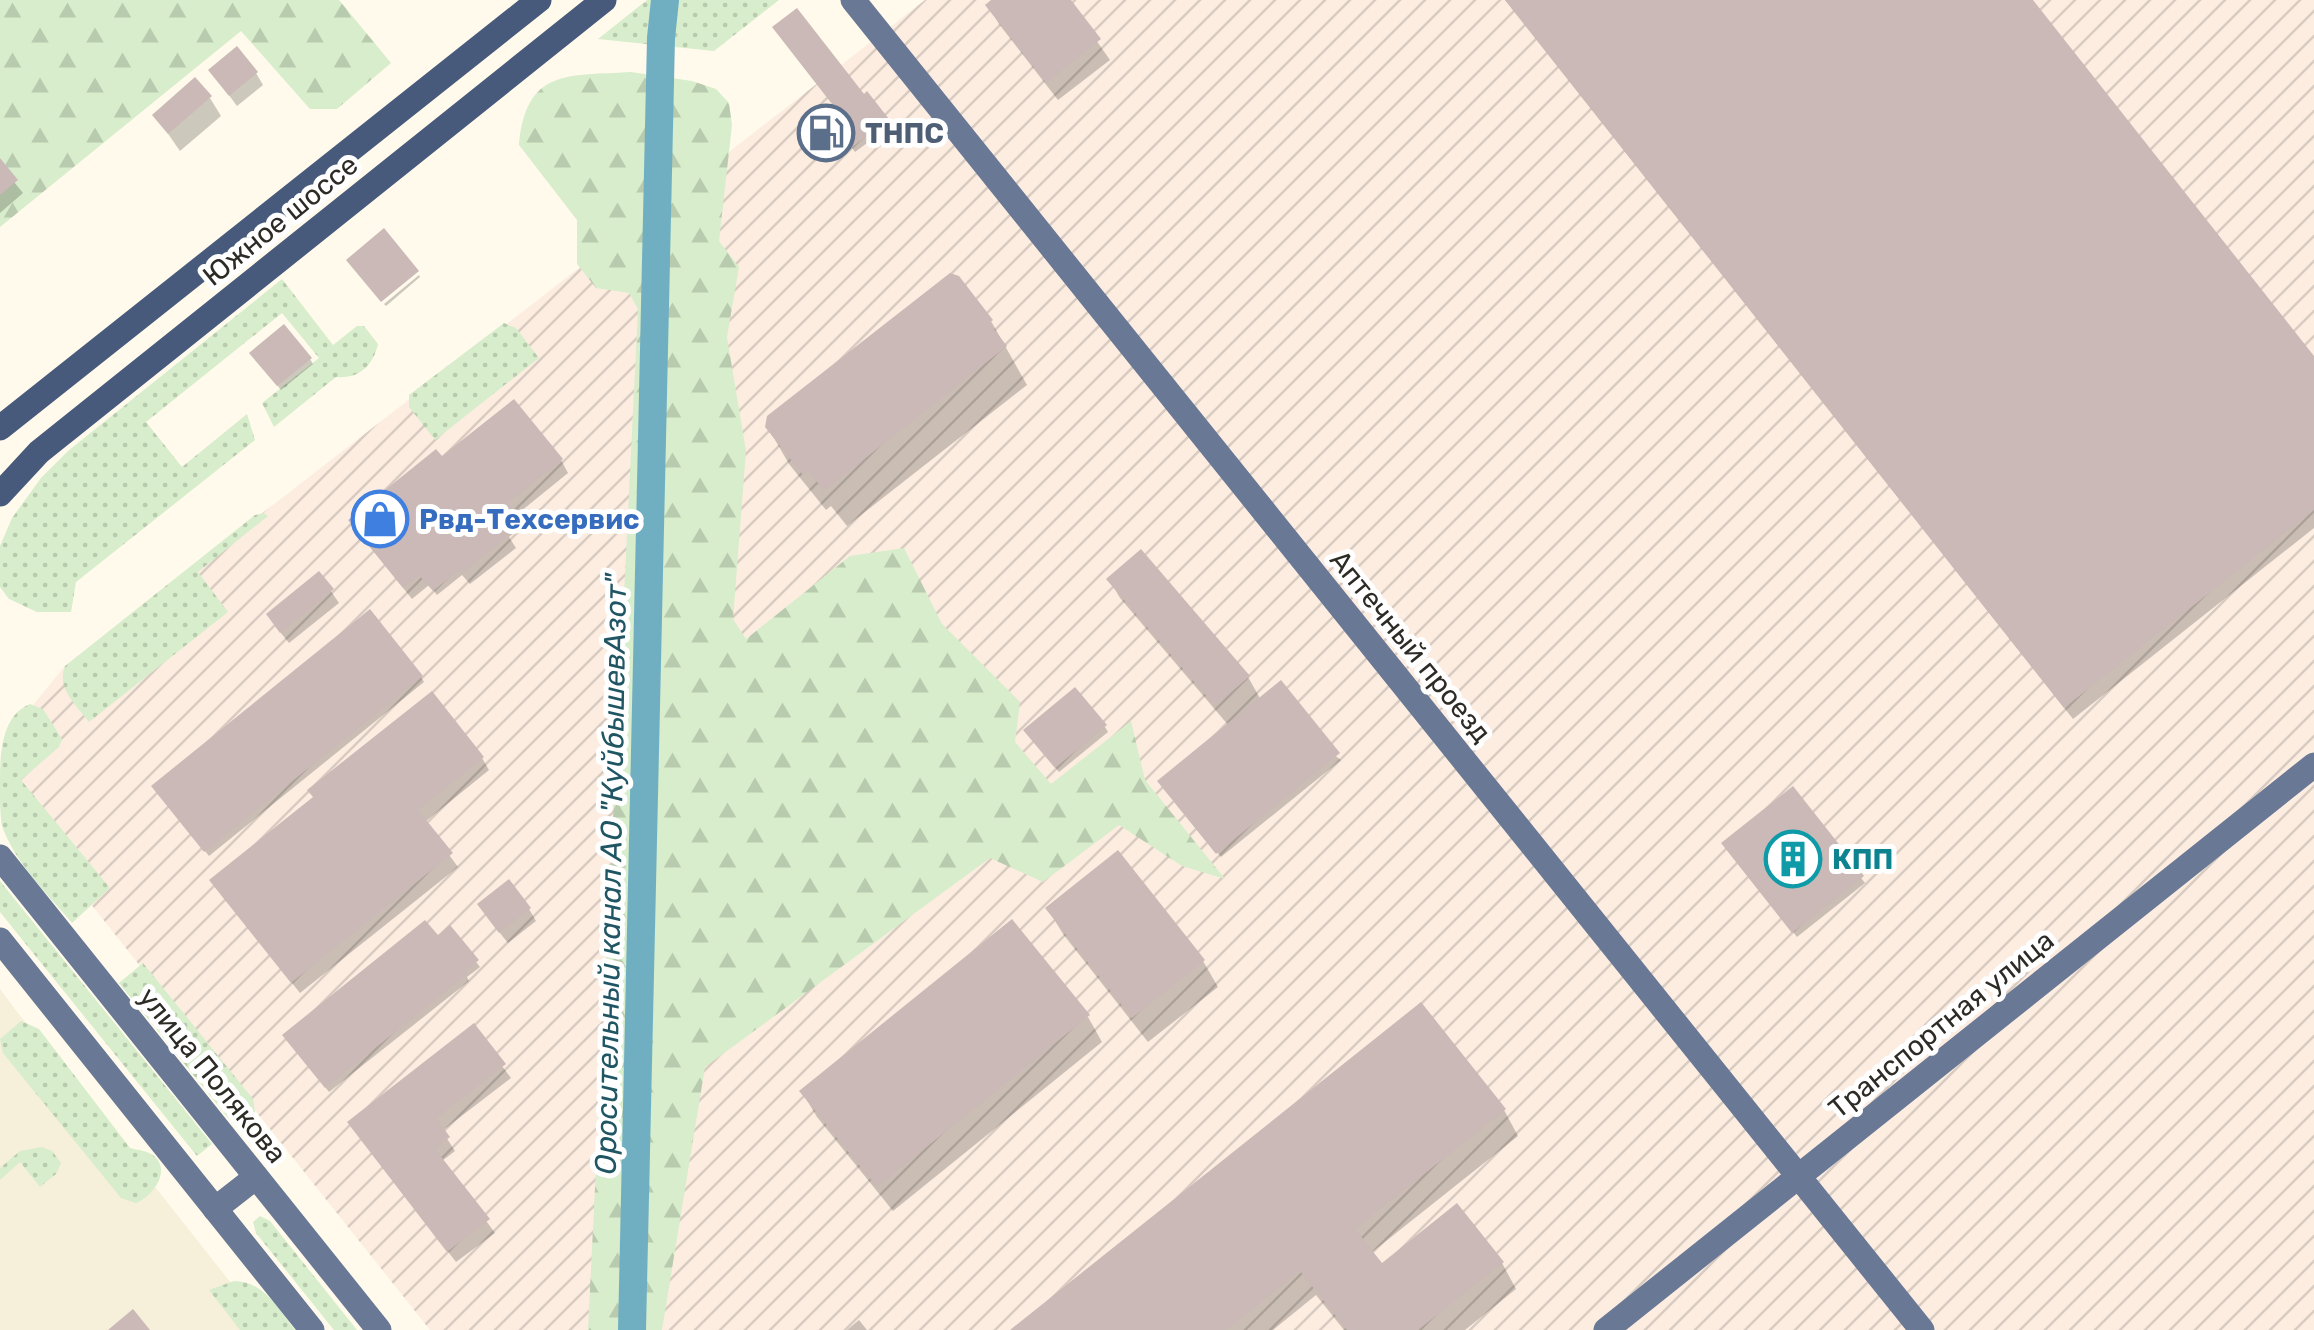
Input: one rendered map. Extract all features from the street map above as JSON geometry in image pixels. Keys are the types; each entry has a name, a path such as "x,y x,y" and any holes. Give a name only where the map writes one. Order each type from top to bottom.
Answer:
{"main road":[{"name":"Южное шоссе","path":"0,428 538,0"},
{"name":"Южное шоссе","path":"0,494 38,452 604,0"}],"street":[{"name":"Аптечный проезд","path":"853,0 1922,1330"},
{"name":"Транспортная улица","path":"1606,1330 2314,765"},
{"name":"улица Полякова","path":"0,857 380,1330"},
{"path":"0,940 312,1330"},
{"path":"214,1208 256,1177"}],"shaded area":[{"path":"925,0 2314,0 2314,1330 430,1330 0,790 24,716 65,666"},
{"path":"0,989 14,1008 268,1330 0,1330"}],"green space":[{"path":"0,0 339,0 391,63 337,109 310,109 241,31 0,227"},
{"path":"647,0 779,0 714,51 598,39"},
{"path":"631,72 692,81 716,89 729,103 732,125 719,241 739,267 727,337 746,451 733,619 746,639 850,556 904,548 942,624 1020,702 1015,742 1051,784 1131,721 1145,780 1225,879 1182,866 1119,825 1043,882 990,858 705,1067 662,1330 588,1330 638,309 629,293 596,288 577,264 577,220 519,145 523,120 541,89 570,77"},
{"path":"282,279 333,345 357,326 364,326 378,344 369,365 352,376 336,377 274,427 262,403 319,358 282,313 146,422 182,467 247,414 255,440 76,582 71,612 37,612 9,599 0,587 0,546 12,518 41,478 68,451"},
{"path":"504,323 516,328 539,358 435,440 409,407 409,395"},
{"path":"255,515 268,516 198,572 228,612 89,722 65,689 65,666"},
{"path":"30,704 43,709 62,739 59,747 21,780 110,888 72,923 23,865 2,826 0,775 4,739 13,718"},
{"path":"0,881 212,1144 197,1156 0,912"},
{"path":"143,963 253,1099 255,1112 243,1123 229,1119 119,983"},
{"path":"21,1021 39,1029 130,1148 149,1153 159,1162 158,1183 142,1200 136,1203 121,1198 3,1053 0,1039"},
{"path":"42,1147 52,1151 61,1163 56,1174 40,1187 20,1162 0,1180 0,1168 20,1151"},
{"path":"260,1216 270,1221 357,1330 334,1330 256,1233 253,1222"},
{"path":"234,1281 262,1291 295,1330 240,1330 209,1290"}],"building":[{"path":"991,0 1071,0 1101,39 1046,83 985,5"},
{"path":"1505,0 2033,0 2314,356 2314,510 2064,708"},
{"path":"797,8 864,94 867,91 889,119 851,148 829,120 839,113 772,27"},
{"path":"237,46 258,72 229,96 208,70"},
{"path":"195,77 212,96 168,134 152,115"},
{"path":"0,158 18,180 0,195"},
{"path":"384,228 419,271 381,302 346,260"},
{"path":"950,273 959,276 993,320 989,323 1007,346 824,491 808,470 803,475 765,427 767,416"},
{"path":"284,324 312,358 277,386 249,353"},
{"path":"514,399 563,459 508,503 521,520 508,531 511,534 462,574 459,570 433,591 419,575 403,588 348,520 436,449 442,456"},
{"path":"1141,549 1250,676 1215,706 1106,579"},
{"path":"319,571 334,589 280,633 266,614"},
{"path":"370,609 423,676 204,852 151,786"},
{"path":"1281,680 1340,753 1216,854 1157,781"},
{"path":"1075,687 1107,725 1055,768 1023,730"},
{"path":"432,691 484,757 418,810 453,853 291,983 209,880 313,797 307,790"},
{"name":"КПП","path":"1793,786 1864,876 1792,933 1721,843"},
{"path":"1118,850 1205,960 1132,1018 1045,908"},
{"path":"509,879 531,908 499,933 477,904"},
{"path":"1012,919 1090,1015 877,1187 799,1091"},
{"path":"425,920 438,935 450,925 479,960 465,971 468,974 325,1088 282,1035"},
{"path":"1421,1002 1506,1109 1355,1229 1382,1263 1457,1203 1504,1262 1418,1330 1347,1330 1300,1271 1226,1330 1010,1330"},
{"path":"474,1023 506,1064 436,1118 450,1137 435,1149 490,1219 447,1252 347,1122"},
{"path":"133,1309 150,1330 108,1330"}],"waterway":[{"name":"Оросительный канал АО \"КуйбышевАзот\"","path":"632,1330 661,38 665,0"}],"place":[{"name":"ТНПС","path":"826,133"},
{"name":"Рвд-Техсервис","path":"380,519"},
{"name":"КПП","path":"1793,859"}]}
